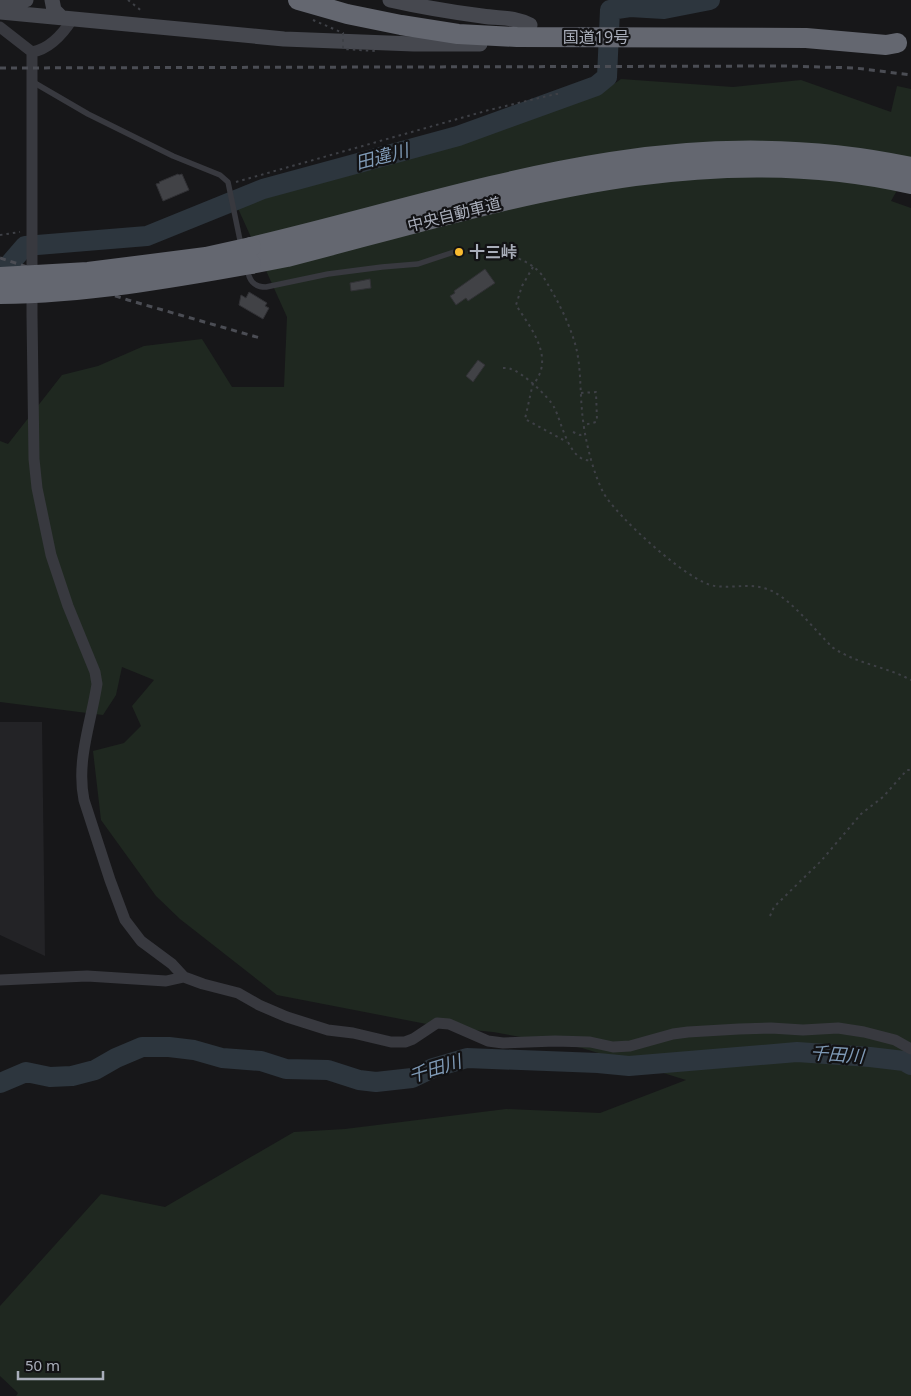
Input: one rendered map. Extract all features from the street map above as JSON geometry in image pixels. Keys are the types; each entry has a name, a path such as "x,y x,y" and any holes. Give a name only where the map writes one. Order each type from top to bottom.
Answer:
{"highway":[{"name":"国道19号","path":"298,0 347,14 458,34 517,37 806,38 886,45 904,44"},
{"name":"国道19号","path":"335,0 353,5 450,21 530,25 600,36"},
{"name":"国道19号","path":"621,36 693,28 800,26 886,36 904,44"},
{"name":"中央自動車道","path":"0,294 59,292 121,285 251,256 517,180 584,166 660,155 710,151 799,152 846,156 911,166"},
{"name":"中央自動車道","path":"0,277 88,272 206,257 287,257 522,196 616,178 662,172 755,167 797,168 845,173 911,184"},
{"path":"0,266 56,264 67,273"}],"street":[{"path":"0,5 26,0"},
{"path":"52,0 54,10 66,17"},
{"path":"390,0 467,14 518,19 530,25"},
{"path":"0,12 284,39 414,44 600,36"},
{"path":"0,27 32,52 42,50 64,32 66,17"},
{"path":"32,52 32,315 34,451 37,488 51,555 68,606 95,672 97,684 81,767 81,787 107,871 125,920 141,941 172,964 184,977 238,993 259,1005 287,1017 328,1030 353,1033 391,1042 405,1042 413,1039 437,1023 449,1024 488,1042 590,1042 612,1047 630,1046 688,1032 747,1028 803,1030 838,1028 864,1032 894,1040 911,1049"},
{"path":"0,980 87,976 166,981 184,977"}],"lane":[{"path":"33,82 96,118 174,156 220,175 229,186 249,279 259,287 328,274 418,264 454,252"}],"path":[{"path":"128,0 149,17"},
{"path":"313,20 343,33 343,49 376,51"},
{"path":"229,186 488,110 560,94"},
{"path":"0,235 33,231"},
{"path":"454,252 483,251 512,256 533,266 542,275 570,328 578,361 585,434 604,492 611,503 654,547 706,584 714,586 761,586 775,592 789,602 832,647 853,659 911,680"},
{"path":"533,266 522,286 516,305 538,340 541,353 541,370 533,384 525,419 567,442"},
{"path":"503,368 512,369 533,384 554,406 567,442 574,452 582,459 592,460"},
{"path":"581,393 596,392 597,420 596,422 584,425"},
{"path":"573,432 580,435 585,434"},
{"path":"770,916 774,907 821,861 861,814 882,798 907,770 911,770"}],"shaded area":[{"path":"621,79 733,87 801,80 891,112 897,86 911,89 911,166 891,201 911,208 911,1396 16,1396 18,1393 0,1376 0,1306 101,1194 165,1207 294,1132 345,1129 506,1109 600,1113 686,1080 582,1048 493,1032 442,1027 277,995 180,919 156,896 101,820 93,751 124,743 141,726 132,706 154,680 122,667 116,695 103,715 0,702 0,441 8,444 62,375 98,366 144,346 202,339 232,387 284,387 287,317 236,204 297,185 464,142 604,91"},
{"path":"0,722 42,722 45,956 0,935"}],"building":[{"path":"182,174 189,190 163,201 156,184"},
{"path":"485,269 495,283 468,301 466,298 456,305 450,296 455,293 454,291"},
{"path":"370,279 371,288 351,291 350,283"},
{"path":"249,292 267,303 265,306 269,308 263,319 239,305 241,295 246,298"},
{"path":"478,360 485,365 473,382 466,376"}],"waterway":[{"name":"田違川","path":"0,275 25,246 147,236 263,189 458,136 596,86 607,77 610,10 630,7 664,9 710,0"},
{"name":"千田川","path":"0,1083 26,1072 50,1077 72,1076 95,1070 116,1058 142,1047 169,1047 194,1050 222,1058 261,1061 286,1069 328,1070 359,1080 376,1082 412,1078 433,1068 467,1058 629,1066 797,1052 870,1057 904,1061 911,1065"}],"railway":[{"path":"0,68 786,66 855,68 911,75"},
{"path":"0,258 128,300 260,338"}],"place":[{"name":"十三峠","path":"459,252"}]}
